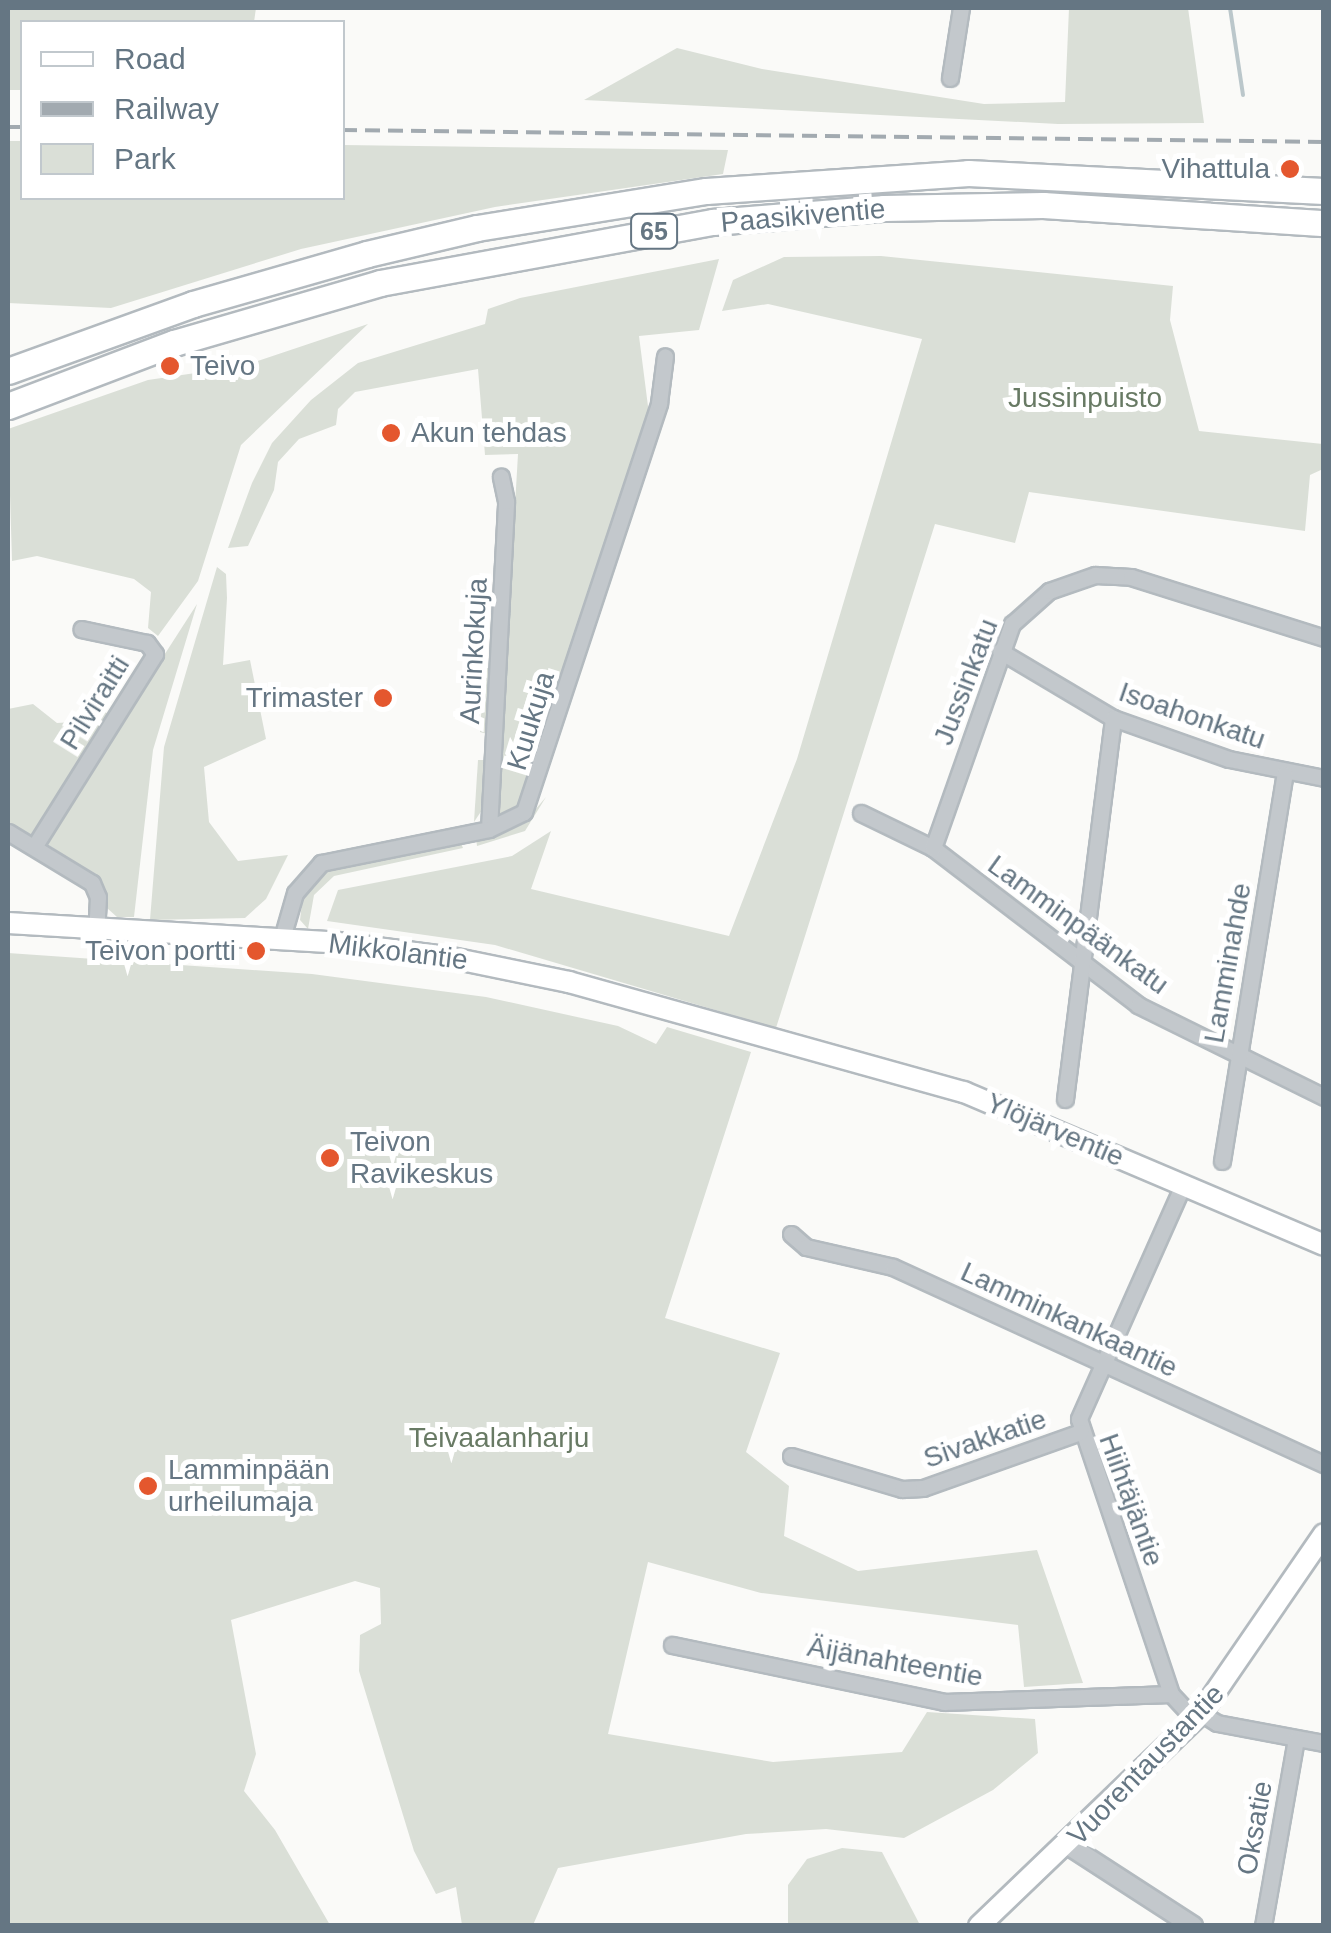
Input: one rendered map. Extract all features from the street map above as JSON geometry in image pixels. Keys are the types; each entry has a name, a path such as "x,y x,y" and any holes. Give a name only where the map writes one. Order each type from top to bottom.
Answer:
{"highway":[{"name":"Paasikiventie","path":"8,371 192,304 367,254 477,228 706,191 968,174 1324,190"},
{"name":"Paasikiventie","path":"8,406 174,343 360,288 713,222 884,208 1043,205 1324,223"}],"main road":[{"name":"Mikkolantie","path":"8,923 96,931 282,938 492,965 778,1043"},
{"name":"Ylöjärventie","path":"778,1043 964,1092 1324,1245"},
{"name":"Vuorentaustantie","path":"979,1926 1068,1846 1198,1716 1324,1534"}],"street":[{"path":"950,78 961,8"},
{"name":"Kuukuja","path":"282,938 294,893 321,862 488,828 520,816 538,783 659,403 664,356"},
{"name":"Aurinkokuja","path":"488,828 504,532 501,477"},
{"name":"Jussinkatu","path":"933,848 1000,651 1032,601 1095,576 1172,586 1324,638"},
{"name":"Pilviraitti","path":"34,848 154,654 148,643 82,630"},
{"name":"Isoahonkatu","path":"1000,651 1114,718 1284,774 1324,778"},
{"path":"1064,1099 1114,718"},
{"name":"Lamminahde","path":"1222,1161 1284,774"},
{"name":"Lamminpäänkatu","path":"860,812 933,848 1080,965 1138,1005 1324,1097"},
{"path":"8,832 94,887 96,931"},
{"name":"Hiihtäjäntie","path":"1183,1184 1079,1419 1080,1432 1170,1694 1198,1716"},
{"name":"Lamminkankaantie","path":"790,1234 806,1247 893,1267 1324,1464"},
{"name":"Sivakkatie","path":"791,1456 902,1490 924,1488 1080,1432"},
{"name":"Äijänahteentie","path":"672,1645 944,1702 1170,1694"},
{"path":"1198,1716 1324,1744"},
{"name":"Oksatie","path":"1263,1926 1296,1739"},
{"path":"1068,1846 1193,1926"}],"green space":[{"path":"8,8 256,8 254,20 20,20 20,90 8,90"},
{"path":"1069,8 1188,8 1204,123 1058,124 584,100 677,48 762,69 984,104 1065,102"},
{"path":"8,141 20,141 20,200 345,200 345,145 728,150 723,174 495,207 301,249 111,308 8,303"},
{"name":"Jussinpuisto","path":"881,256 1173,286 1170,320 1199,431 1323,444 1323,469 1310,475 1305,531 1029,492 1015,543 935,524 776,1028 495,945 327,921 338,890 512,856 551,831 531,889 729,936 797,759 922,339 768,304 722,311 733,280 784,257"},
{"path":"719,259 699,330 639,336 649,414 537,765 517,808 497,815 518,454 485,455 478,369 355,392 338,409 336,425 299,439 278,462 274,490 248,546 228,548 252,483 272,443 311,400 358,363 485,324 488,309 520,298"},
{"path":"368,324 241,445 198,581 158,636 148,628 151,592 134,579 37,556 12,561 8,429 148,380 243,366"},
{"path":"217,567 226,574 223,665 250,660 266,739 204,767 209,822 238,861 288,855 266,899 245,918 150,920 164,747"},
{"path":"197,604 153,750 134,917 117,917 107,908 101,880 44,842"},
{"path":"484,668 492,668 487,734 480,732"},
{"path":"89,703 112,716 35,838 8,823 8,709 33,704 57,723 73,722"},
{"path":"478,760 485,760 482,810 474,822"},
{"path":"546,797 525,831 477,846 476,838 523,824"},
{"path":"460,841 463,848 334,876 314,895 308,929 300,920 303,895 325,870"},
{"name":"Teivaalanharju","path":"8,953 312,974 486,997 618,1026 656,1044 667,1027 751,1052 665,1318 780,1353 746,1452 789,1486 784,1536 858,1571 1037,1550 1083,1683 1024,1687 1018,1625 761,1593 648,1562 608,1734 773,1762 902,1752 927,1712 1035,1719 1038,1753 993,1790 904,1838 826,1829 746,1834 558,1868 533,1925 462,1925 456,1887 436,1894 414,1851 359,1671 360,1635 381,1624 380,1588 355,1581 231,1620 256,1754 244,1791 275,1830 330,1925 8,1925"},
{"path":"842,1848 882,1852 920,1925 788,1925 788,1885 807,1859"}],"waterway":[{"path":"1230,8 1243,95"}],"railway":[{"path":"8,127 20,127"},
{"path":"345,130 1324,142"}],"place":[{"name":"Vihattula","path":"1290,169"},
{"name":"Teivo","path":"170,366"},
{"name":"Akun tehdas","path":"391,433"},
{"name":"Trimaster","path":"383,698"},
{"name":"Teivon portti","path":"256,951"},
{"name":"Teivon Ravikeskus","path":"330,1158"},
{"name":"Lamminpään urheilumaja","path":"148,1486"}]}
